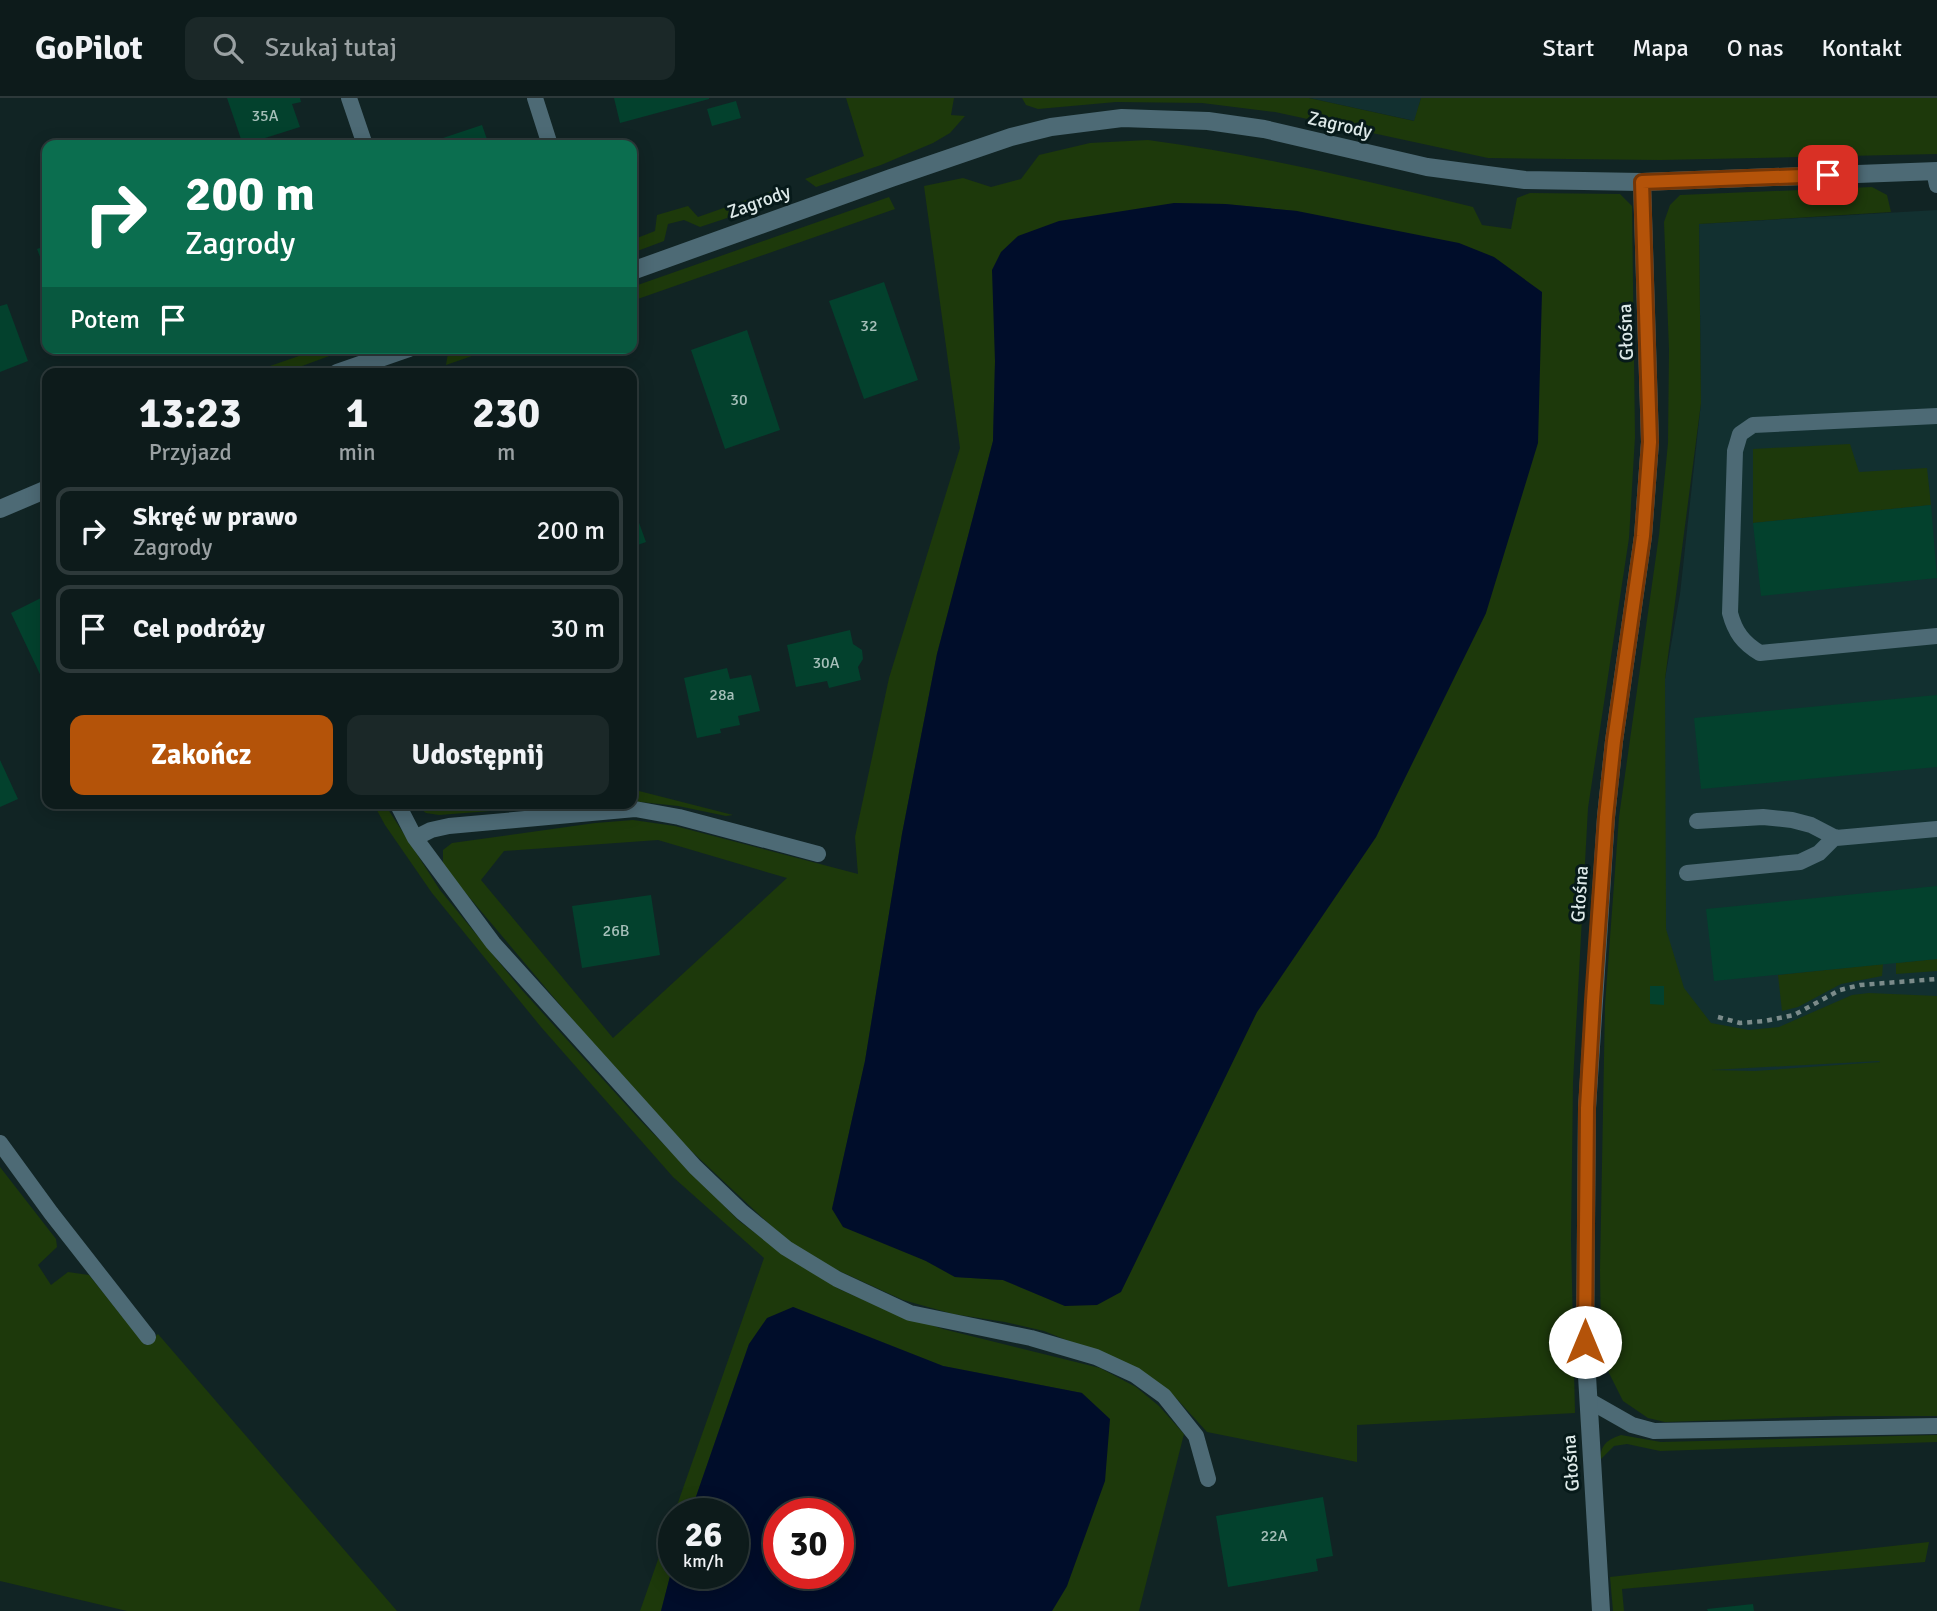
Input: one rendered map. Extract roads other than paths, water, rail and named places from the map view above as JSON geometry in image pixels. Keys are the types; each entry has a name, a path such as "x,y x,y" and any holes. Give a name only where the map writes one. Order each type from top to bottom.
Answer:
{"street":[{"name":"Zagrody","path":"637,269 1010,137 1051,127 1122,118 1208,121 1264,129 1427,167 1525,180 1642,182 1936,176"},
{"name":"Głośna","path":"1601,1611 1585,1342 1587,1122 1606,817 1643,536 1650,442 1642,182"},
{"path":"351,368 392,354"},
{"path":"0,509 42,491"}],"lane":[{"path":"349,98 363,140"},
{"path":"534,98 548,140"},
{"path":"1937,416 1753,425 1740,434 1735,451 1730,613 1735,629 1747,645 1760,653 1937,636"},
{"path":"400,809 415,838 493,943 677,1147 743,1212 786,1248 837,1279 910,1312 1031,1338 1096,1357 1135,1375 1164,1396 1196,1436 1208,1479"},
{"path":"415,838 431,830 449,826 635,809 679,817 818,854"},
{"path":"1697,821 1762,817 1792,820 1811,825 1835,837 1937,829"},
{"path":"1687,873 1800,862 1819,853 1835,837"},
{"path":"0,1143 148,1337"},
{"path":"1588,1400 1632,1425 1654,1431 1937,1426"}],"water":[{"path":"1174,203 1225,204 1297,211 1459,243 1494,257 1542,292 1538,443 1486,613 1376,837 1257,1012 1121,1292 1097,1305 1065,1306 1003,1280 955,1277 926,1261 843,1227 832,1209 865,1061 902,834 937,654 993,441 995,362 992,270 1001,252 1018,236 1059,221"},
{"path":"793,1307 943,1366 1082,1393 1110,1419 1105,1481 1067,1586 1052,1611 661,1611 667,1589 749,1589 749,1498 696,1498 749,1344 767,1318"}]}
